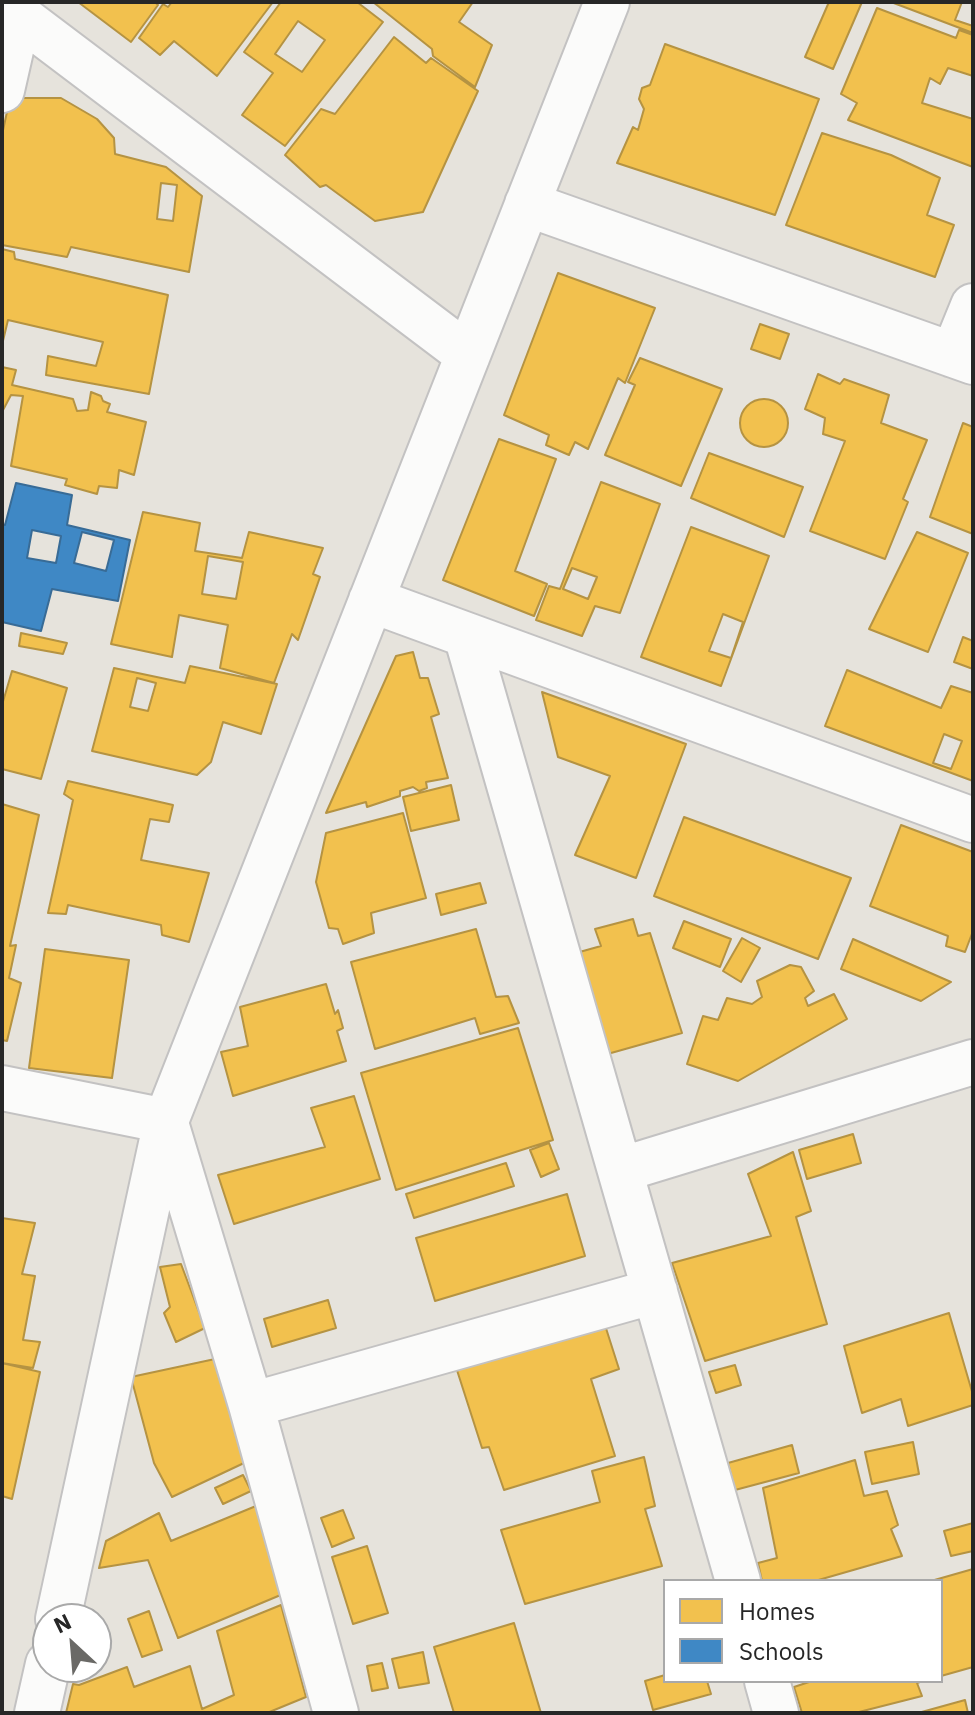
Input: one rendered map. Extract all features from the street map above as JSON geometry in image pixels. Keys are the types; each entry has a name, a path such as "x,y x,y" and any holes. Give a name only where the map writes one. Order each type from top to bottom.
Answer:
{"street":[{"path":"61,1603 166,1121 607,2"},
{"path":"10,9 468,355"},
{"path":"2,90 10,9"},
{"path":"527,204 963,358 973,306"},
{"path":"371,600 973,820"},
{"path":"466,635 737,1579"},
{"path":"620,1170 973,1062"},
{"path":"2,1088 166,1121"},
{"path":"166,1121 251,1405 336,1713"},
{"path":"251,1405 655,1291"},
{"path":"37,1713 44,1683"},
{"path":"768,1683 776,1713"}],"building: Homes":[{"path":"78,2 155,2 158,5 131,42"},
{"path":"172,2 273,2 217,76 174,41 160,55 139,38 163,4 168,7"},
{"path":"281,2 357,2 383,22 285,146 242,115 273,73 244,52","holes":["298,21 325,40 302,72 275,54"]},
{"path":"373,2 473,2 459,22 492,45 475,87 433,56 432,49"},
{"path":"829,2 862,2 833,69 805,57"},
{"path":"891,2 962,2 955,20 973,26 973,33"},
{"path":"877,8 956,38 959,30 973,35 973,76 948,68 940,84 930,78 922,103 973,119 973,167 848,120 857,103 841,94"},
{"path":"394,37 426,63 431,58 478,91 423,212 375,221 326,185 320,187 285,155 321,109 335,114"},
{"path":"665,44 819,99 775,215 617,163 633,127 638,130 644,109 639,99 642,88 650,85"},
{"path":"10,98 61,98 97,119 114,138 115,154 166,167 202,196 189,272 71,247 67,257 2,245 2,135","holes":["161,183 177,185 173,221 157,219"]},
{"path":"822,133 891,155 940,178 927,215 954,225 935,277 786,225"},
{"path":"2,249 14,252 15,259 168,295 149,394 46,375 48,356 96,366 103,342 8,320 2,345"},
{"path":"558,273 655,308 625,383 618,378 588,449 575,442 569,455 546,445 549,435 504,415"},
{"path":"760,324 789,334 780,359 751,349"},
{"path":"640,358 722,389 681,486 605,455 635,385 628,382"},
{"path":"2,367 16,370 12,385 73,399 77,411 88,410 91,392 110,404 107,412 146,422 134,475 119,470 117,488 99,486 97,494 65,485 67,479 11,466 23,396 11,395 2,412"},
{"path":"818,374 840,384 844,379 889,395 881,423 927,440 903,499 908,502 885,559 810,531 845,441 823,434 825,418 805,409"},
{"path":"764,399 781,406 788,423 781,440 764,447 747,440 740,423 747,406"},
{"path":"963,423 973,427 973,534 930,517"},
{"path":"499,439 556,459 515,571 547,584 534,616 443,580"},
{"path":"709,453 803,487 784,537 691,498"},
{"path":"601,482 660,504 620,613 595,606 582,636 536,620 549,586 560,589","holes":["572,568 597,577 588,599 563,589"]},
{"path":"143,512 200,523 195,551 242,558 249,532 323,548 313,574 320,577 298,640 292,634 274,683 220,668 228,625 179,615 172,657 111,644","holes":["208,556 243,562 236,599 202,594"]},
{"path":"691,527 769,556 721,686 641,657","holes":["723,614 743,622 731,658 709,651"]},
{"path":"917,532 968,553 928,652 869,629"},
{"path":"21,633 67,643 63,654 19,646"},
{"path":"963,637 973,641 973,669 954,662"},
{"path":"413,652 420,678 428,678 439,714 431,717 448,778 426,782 427,788 419,791 413,787 400,791 400,796 367,807 366,802 326,813 396,656"},
{"path":"190,666 277,684 261,734 223,722 211,762 197,775 92,751 114,668 185,683","holes":["137,678 156,683 148,711 130,707"]},
{"path":"847,670 941,708 951,686 973,693 973,781 825,726","holes":["944,734 962,741 951,769 933,763"]},
{"path":"12,671 67,688 41,779 2,769 2,705"},
{"path":"542,692 686,744 636,878 575,855 610,776 558,757"},
{"path":"68,781 173,805 169,822 150,819 141,860 209,873 189,942 162,935 161,925 68,905 66,914 48,913 73,800 64,794"},
{"path":"451,785 459,820 411,831 403,797"},
{"path":"2,804 39,815 10,946 16,945 9,978 21,983 7,1041 2,1040"},
{"path":"403,813 426,898 371,913 374,933 343,944 338,929 329,928 316,882 326,833"},
{"path":"684,817 851,878 818,959 654,896"},
{"path":"901,825 973,852 973,931 965,952 946,946 948,936 870,906"},
{"path":"480,883 486,903 441,915 436,894"},
{"path":"633,919 638,936 650,933 682,1033 604,1055 576,953 601,946 595,929"},
{"path":"684,921 731,939 720,967 673,948"},
{"path":"476,929 496,997 508,996 519,1023 480,1034 475,1018 375,1049 351,962"},
{"path":"742,938 760,948 741,982 723,971"},
{"path":"853,939 951,982 921,1001 841,969"},
{"path":"45,949 129,960 112,1078 29,1068"},
{"path":"790,965 801,967 814,991 805,998 808,1006 834,994 847,1019 738,1081 687,1064 703,1016 718,1020 727,998 752,1004 762,997 757,981"},
{"path":"326,984 335,1014 338,1010 343,1028 337,1031 346,1061 233,1096 221,1052 248,1046 240,1007"},
{"path":"518,1028 553,1140 396,1190 361,1073"},
{"path":"354,1096 380,1179 234,1224 218,1175 325,1147 311,1108"},
{"path":"853,1134 861,1163 807,1179 799,1150"},
{"path":"549,1143 559,1169 541,1177 530,1150"},
{"path":"793,1152 811,1211 796,1217 827,1324 705,1361 672,1263 771,1236 748,1174"},
{"path":"506,1163 514,1186 414,1218 406,1194"},
{"path":"567,1194 585,1256 435,1301 416,1238"},
{"path":"2,1218 35,1223 22,1274 35,1276 23,1340 40,1342 33,1368 2,1363"},
{"path":"181,1264 205,1328 176,1342 164,1313 170,1307 160,1267"},
{"path":"328,1300 336,1328 272,1347 264,1319"},
{"path":"949,1313 973,1395 973,1405 908,1426 901,1399 862,1413 844,1346"},
{"path":"604,1322 619,1369 591,1379 615,1456 504,1490 489,1447 482,1448 455,1364"},
{"path":"215,1359 244,1463 172,1497 154,1463 131,1377"},
{"path":"2,1363 40,1372 12,1499 2,1496"},
{"path":"735,1365 741,1385 716,1393 709,1372"},
{"path":"913,1442 919,1474 872,1484 865,1452"},
{"path":"792,1445 799,1473 735,1490 728,1463"},
{"path":"644,1457 655,1506 645,1509 662,1566 525,1604 501,1530 600,1502 592,1471"},
{"path":"855,1460 864,1496 887,1491 898,1525 891,1529 902,1556 822,1579 762,1579 758,1563 777,1558 763,1488"},
{"path":"243,1475 251,1491 223,1504 215,1488"},
{"path":"256,1506 283,1594 178,1638 148,1560 99,1568 106,1541 159,1513 171,1541"},
{"path":"343,1510 354,1538 332,1547 321,1518"},
{"path":"973,1523 973,1551 951,1556 944,1531"},
{"path":"367,1546 388,1613 353,1624 332,1557"},
{"path":"973,1569 973,1667 943,1675 943,1579 938,1579"},
{"path":"281,1605 306,1697 267,1713 66,1713 73,1684 112,1683 112,1673 127,1667 134,1687 190,1666 202,1709 234,1695 217,1631"},
{"path":"149,1611 162,1650 142,1657 128,1619"},
{"path":"514,1623 541,1713 454,1713 434,1647"},
{"path":"423,1652 429,1683 399,1688 392,1659"},
{"path":"382,1663 388,1688 372,1691 367,1666"},
{"path":"663,1676 663,1683 708,1683 711,1694 653,1710 645,1681"},
{"path":"806,1683 917,1683 922,1696 855,1713 802,1713 794,1687"},
{"path":"965,1700 968,1713 918,1713"}],"building: Schools":[{"path":"16,483 72,495 67,525 130,540 118,601 52,589 41,631 2,622 2,524 5,525","holes":["32,530 61,536 56,563 27,558","82,532 114,540 106,571 74,563"]}]}
